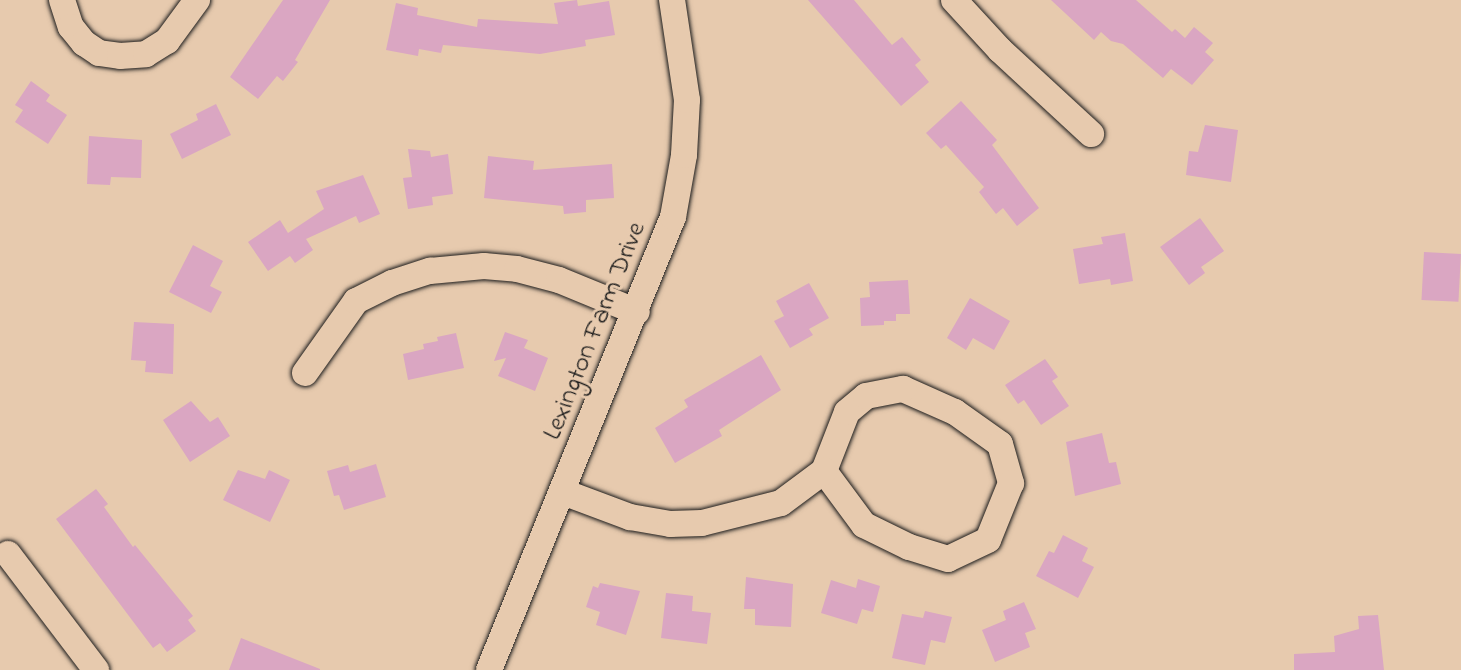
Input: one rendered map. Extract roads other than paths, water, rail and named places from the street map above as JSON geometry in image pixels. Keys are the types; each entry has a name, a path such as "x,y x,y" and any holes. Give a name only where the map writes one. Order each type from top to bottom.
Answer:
{"street":[{"path":"62,0 71,27 84,42 99,53 120,56 146,54 167,41 197,0"},
{"name":"Lexington Farm Drive","path":"489,670 637,312 672,217 684,155 687,100 672,0"},
{"path":"954,0 1000,50 1091,135"},
{"path":"305,373 356,301 392,283 430,271 484,266 517,269 559,280 637,312"},
{"path":"563,492 630,517 670,524 702,523 781,503 824,471 846,412 866,396 903,389 955,412 1000,444 1011,483 988,540 948,559 909,547 864,525 824,471"},
{"path":"8,554 96,670"}]}
